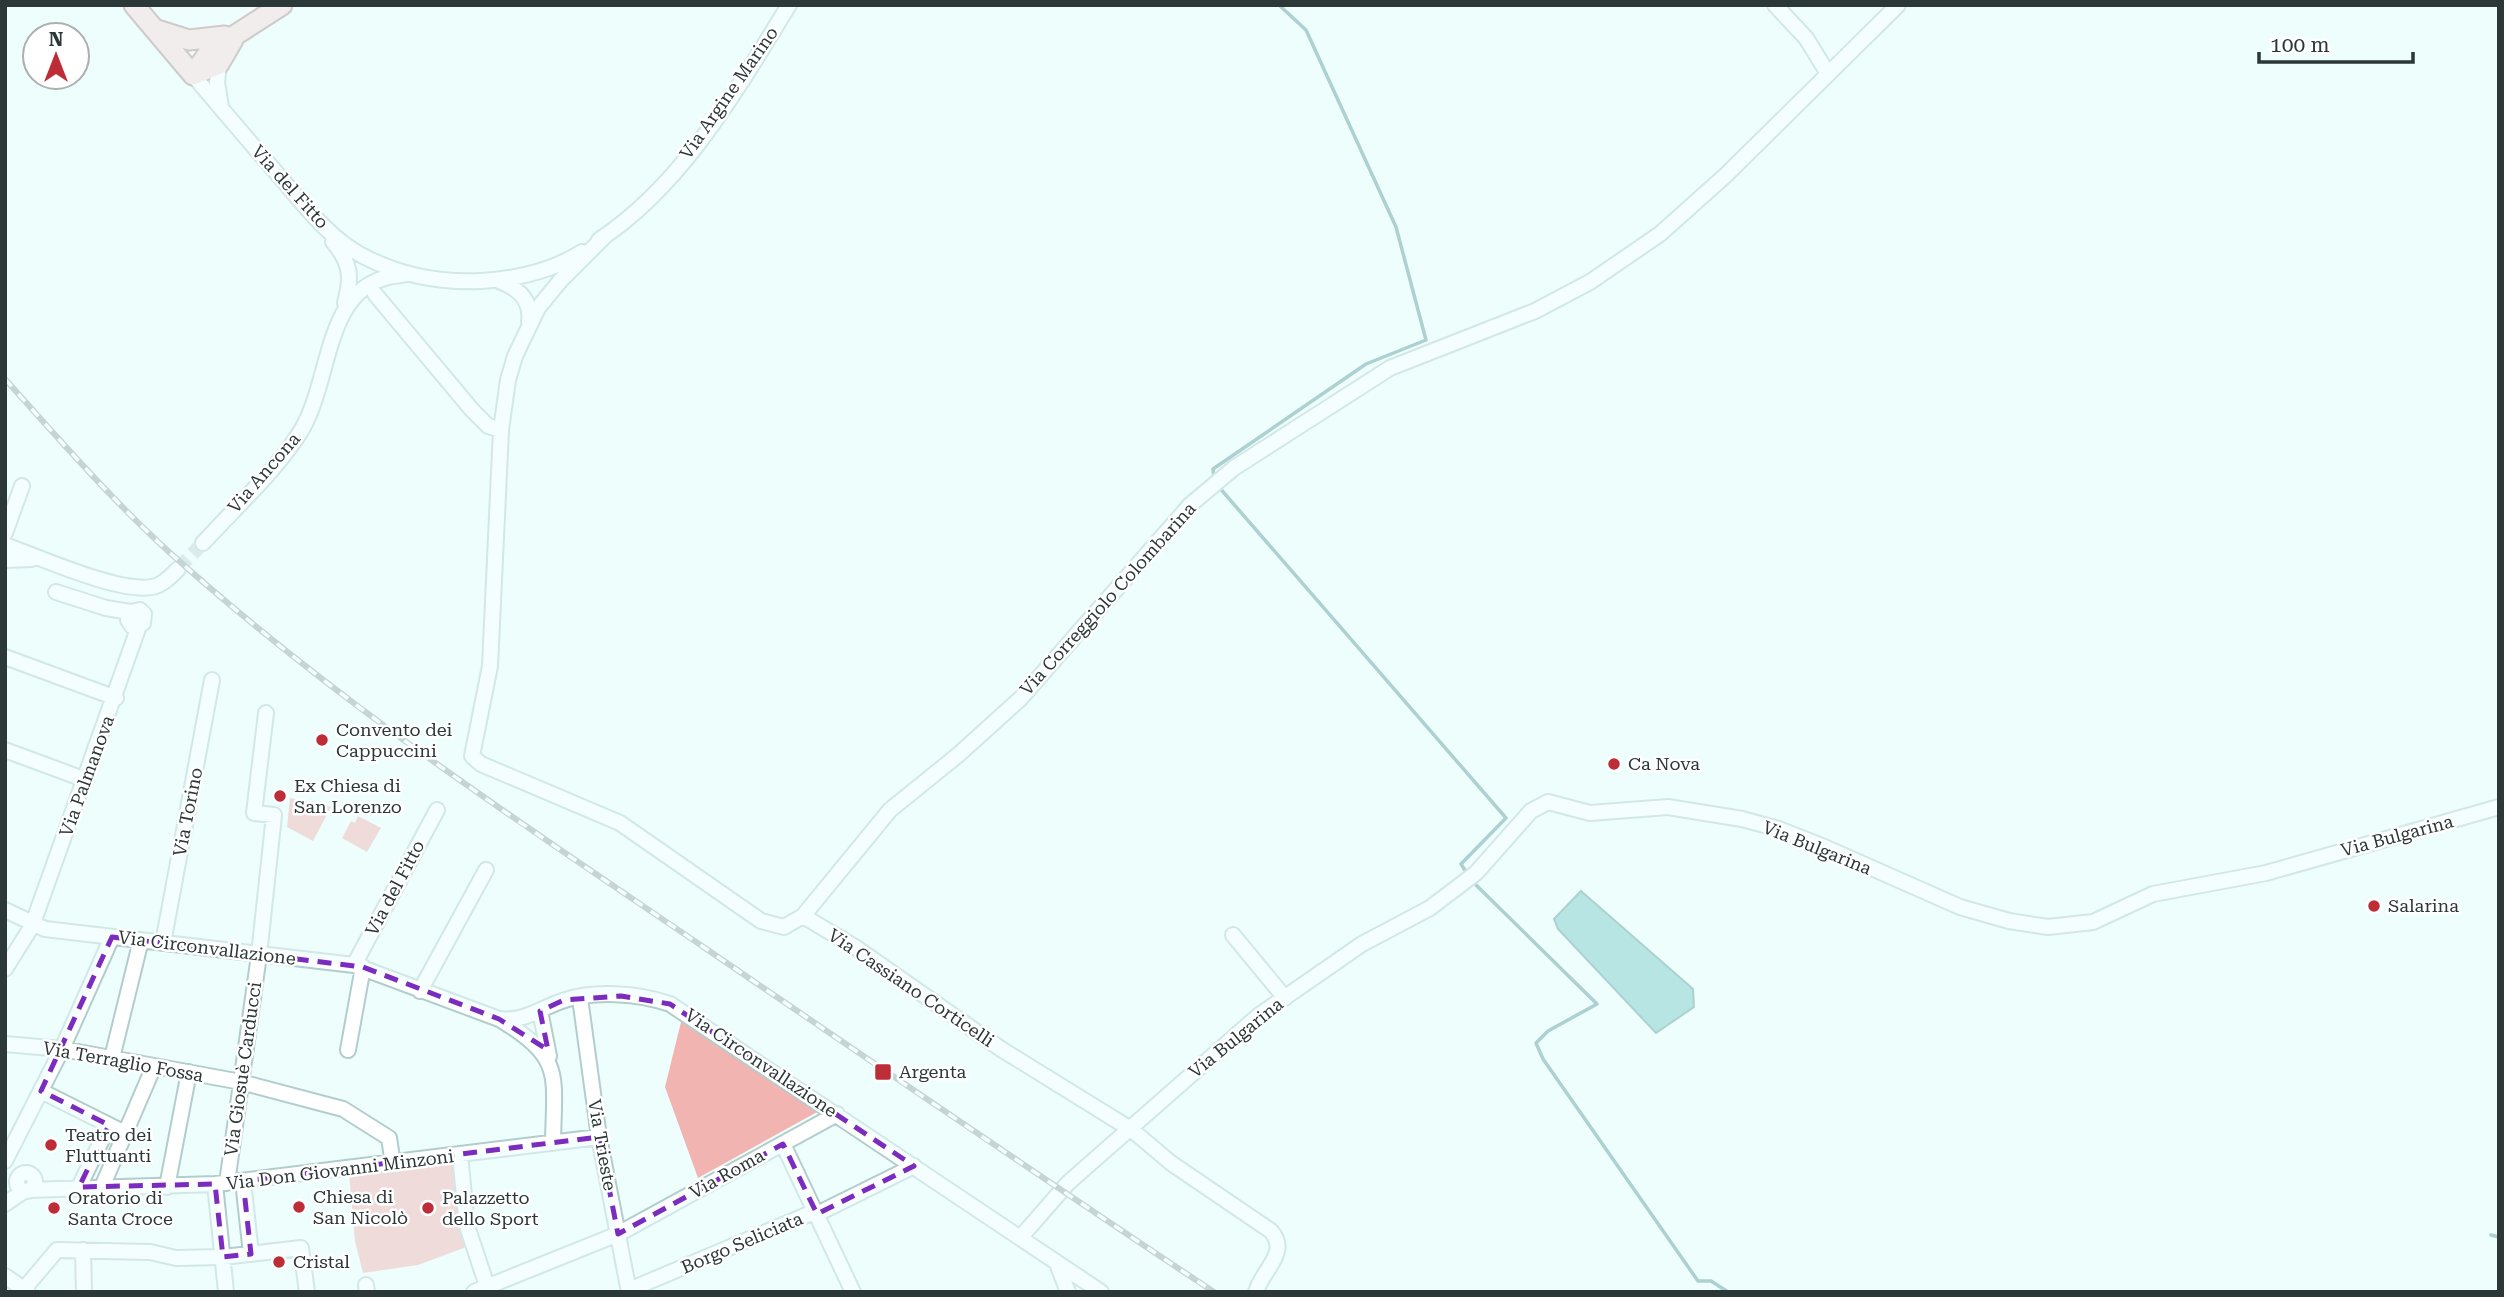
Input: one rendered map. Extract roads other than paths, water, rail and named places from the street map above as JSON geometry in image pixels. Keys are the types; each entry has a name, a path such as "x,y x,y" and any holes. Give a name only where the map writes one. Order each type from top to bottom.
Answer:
{"main road":[{"name":"Via del Fitto","path":"134,5 193,75"},
{"path":"193,75 204,56 282,5"},
{"path":"155,30 195,41 217,39 244,30"},
{"path":"193,75 219,64 227,46 244,30"}],"street":[{"name":"Via Argine Marino","path":"530,274 569,260 606,235 662,184 701,139 789,5"},
{"path":"1775,5 1806,38 1827,72"},
{"name":"Via Correggiolo Colombarina","path":"803,916 890,810 958,755 1020,699 1061,655 1149,550 1190,505 1216,483 1390,368 1535,311 1590,282 1660,234 1727,174 1827,72 1898,5"},
{"path":"219,64 217,82 221,108"},
{"name":"Via del Fitto","path":"193,75 324,228 369,259 411,274 446,281 498,280 530,274"},
{"path":"324,228 349,263 350,279"},
{"path":"606,235 543,301 527,329 508,380 501,430 489,666 484,702 471,750 477,761 620,823 771,925 784,927 803,916"},
{"path":"350,279 356,268 369,259 370,289 472,410 488,426 501,430"},
{"path":"370,289 385,276 411,274"},
{"path":"530,274 542,288 543,301"},
{"path":"523,297 530,274"},
{"name":"Via Ancona","path":"341,318 350,279"},
{"path":"498,280 523,297 530,311 527,329"},
{"name":"Via Ancona","path":"203,543 300,433 348,301 370,289"},
{"path":"22,486 7,546 64,568 141,588 164,582 178,569"},
{"name":"Via Palmanova","path":"5,969 32,926 116,698 132,619 56,592"},
{"path":"5,657 116,698"},
{"name":"Via Torino","path":"163,943 212,680"},
{"name":"Via Giosuè Carducci","path":"226,1292 221,1184 241,1082 259,955 274,815 254,813 265,713"},
{"path":"5,750 86,780"},
{"name":"Via Bulgarina","path":"1021,1237 1051,1200 1258,1016 1362,944 1430,908 1470,878 1531,811 1548,802 1590,813 1668,807 1698,810 1779,829 1960,907 2009,921 2048,928 2093,922 2128,909 2153,894 2266,873 2499,807"},
{"name":"Via del Fitto","path":"348,1050 358,966 437,810"},
{"path":"420,991 486,870"},
{"name":"Via Circonvallazione","path":"5,910 32,926 358,966 499,1019 522,1019 580,998 646,997 670,1004 1101,1292"},
{"name":"Via Cassiano Corticelli","path":"803,916 855,947 1001,1049 1132,1130 1171,1163 1277,1238 1278,1254 1256,1292"},
{"path":"1233,935 1285,998"},
{"path":"5,1204 25,1184 5,1162 62,1049 112,937"},
{"path":"112,1058 141,940"},
{"name":"Via Trieste","path":"580,998 599,1137 629,1291"},
{"path":"540,1011 554,1080 552,1143"},
{"path":"499,1019 533,1041 550,1061"},
{"name":"Via Terraglio Fossa","path":"7,1048 62,1049 112,1058 241,1082 343,1109 389,1138 397,1163"},
{"path":"102,1187 154,1066"},
{"path":"167,1187 189,1072"},
{"path":"41,1091 125,1133"},
{"name":"Via Roma","path":"484,1290 618,1234 837,1114"},
{"path":"79,1187 109,1125"},
{"name":"Via Don Giovanni Minzoni","path":"25,1184 167,1187 221,1184 599,1137"},
{"path":"783,1144 853,1292"},
{"path":"460,1155 467,1226 484,1290"},
{"name":"Borgo Seliciata","path":"629,1291 816,1213 914,1166"},
{"path":"243,1181 251,1254"},
{"path":"5,1276 26,1291 57,1250 150,1252 176,1258 223,1257 301,1248 307,1292"},
{"name":"Via Circonvallazione","path":"1038,1249 1056,1263 1068,1292"},
{"path":"83,1250 85,1292"}],"water":[{"path":"1581,891 1693,989 1694,1007 1656,1033 1558,929 1554,919"}],"waterway":[{"path":"1214,479 1213,469 1366,364 1426,340 1396,227 1306,30 1279,5"},
{"path":"1218,486 1506,818 1461,864 1468,875"},
{"path":"1473,882 1597,1004 1548,1031 1536,1043 1543,1059 1698,1281 1711,1281 1728,1292"},
{"path":"2491,1235 2499,1237"}],"tunnel":[{"path":"178,569 203,543"}],"railway":[{"path":"5,379 105,489 168,551 231,606 361,708 564,852 1214,1292"}],"place":[{"name":"Convento dei Cappuccini","path":"322,740"},
{"name":"Ca Nova","path":"1614,764"},
{"name":"Ex Chiesa di San Lorenzo","path":"280,796"},
{"name":"Salarina","path":"2374,906"},
{"name":"Argenta","path":"883,1072"},
{"name":"Teatro dei Fluttuanti","path":"51,1145"},
{"name":"Chiesa di San Nicolò","path":"299,1207"},
{"name":"Oratorio di Santa Croce","path":"54,1208"},
{"name":"Palazzetto dello Sport","path":"428,1208"},
{"name":"Cristal","path":"279,1262"}]}
